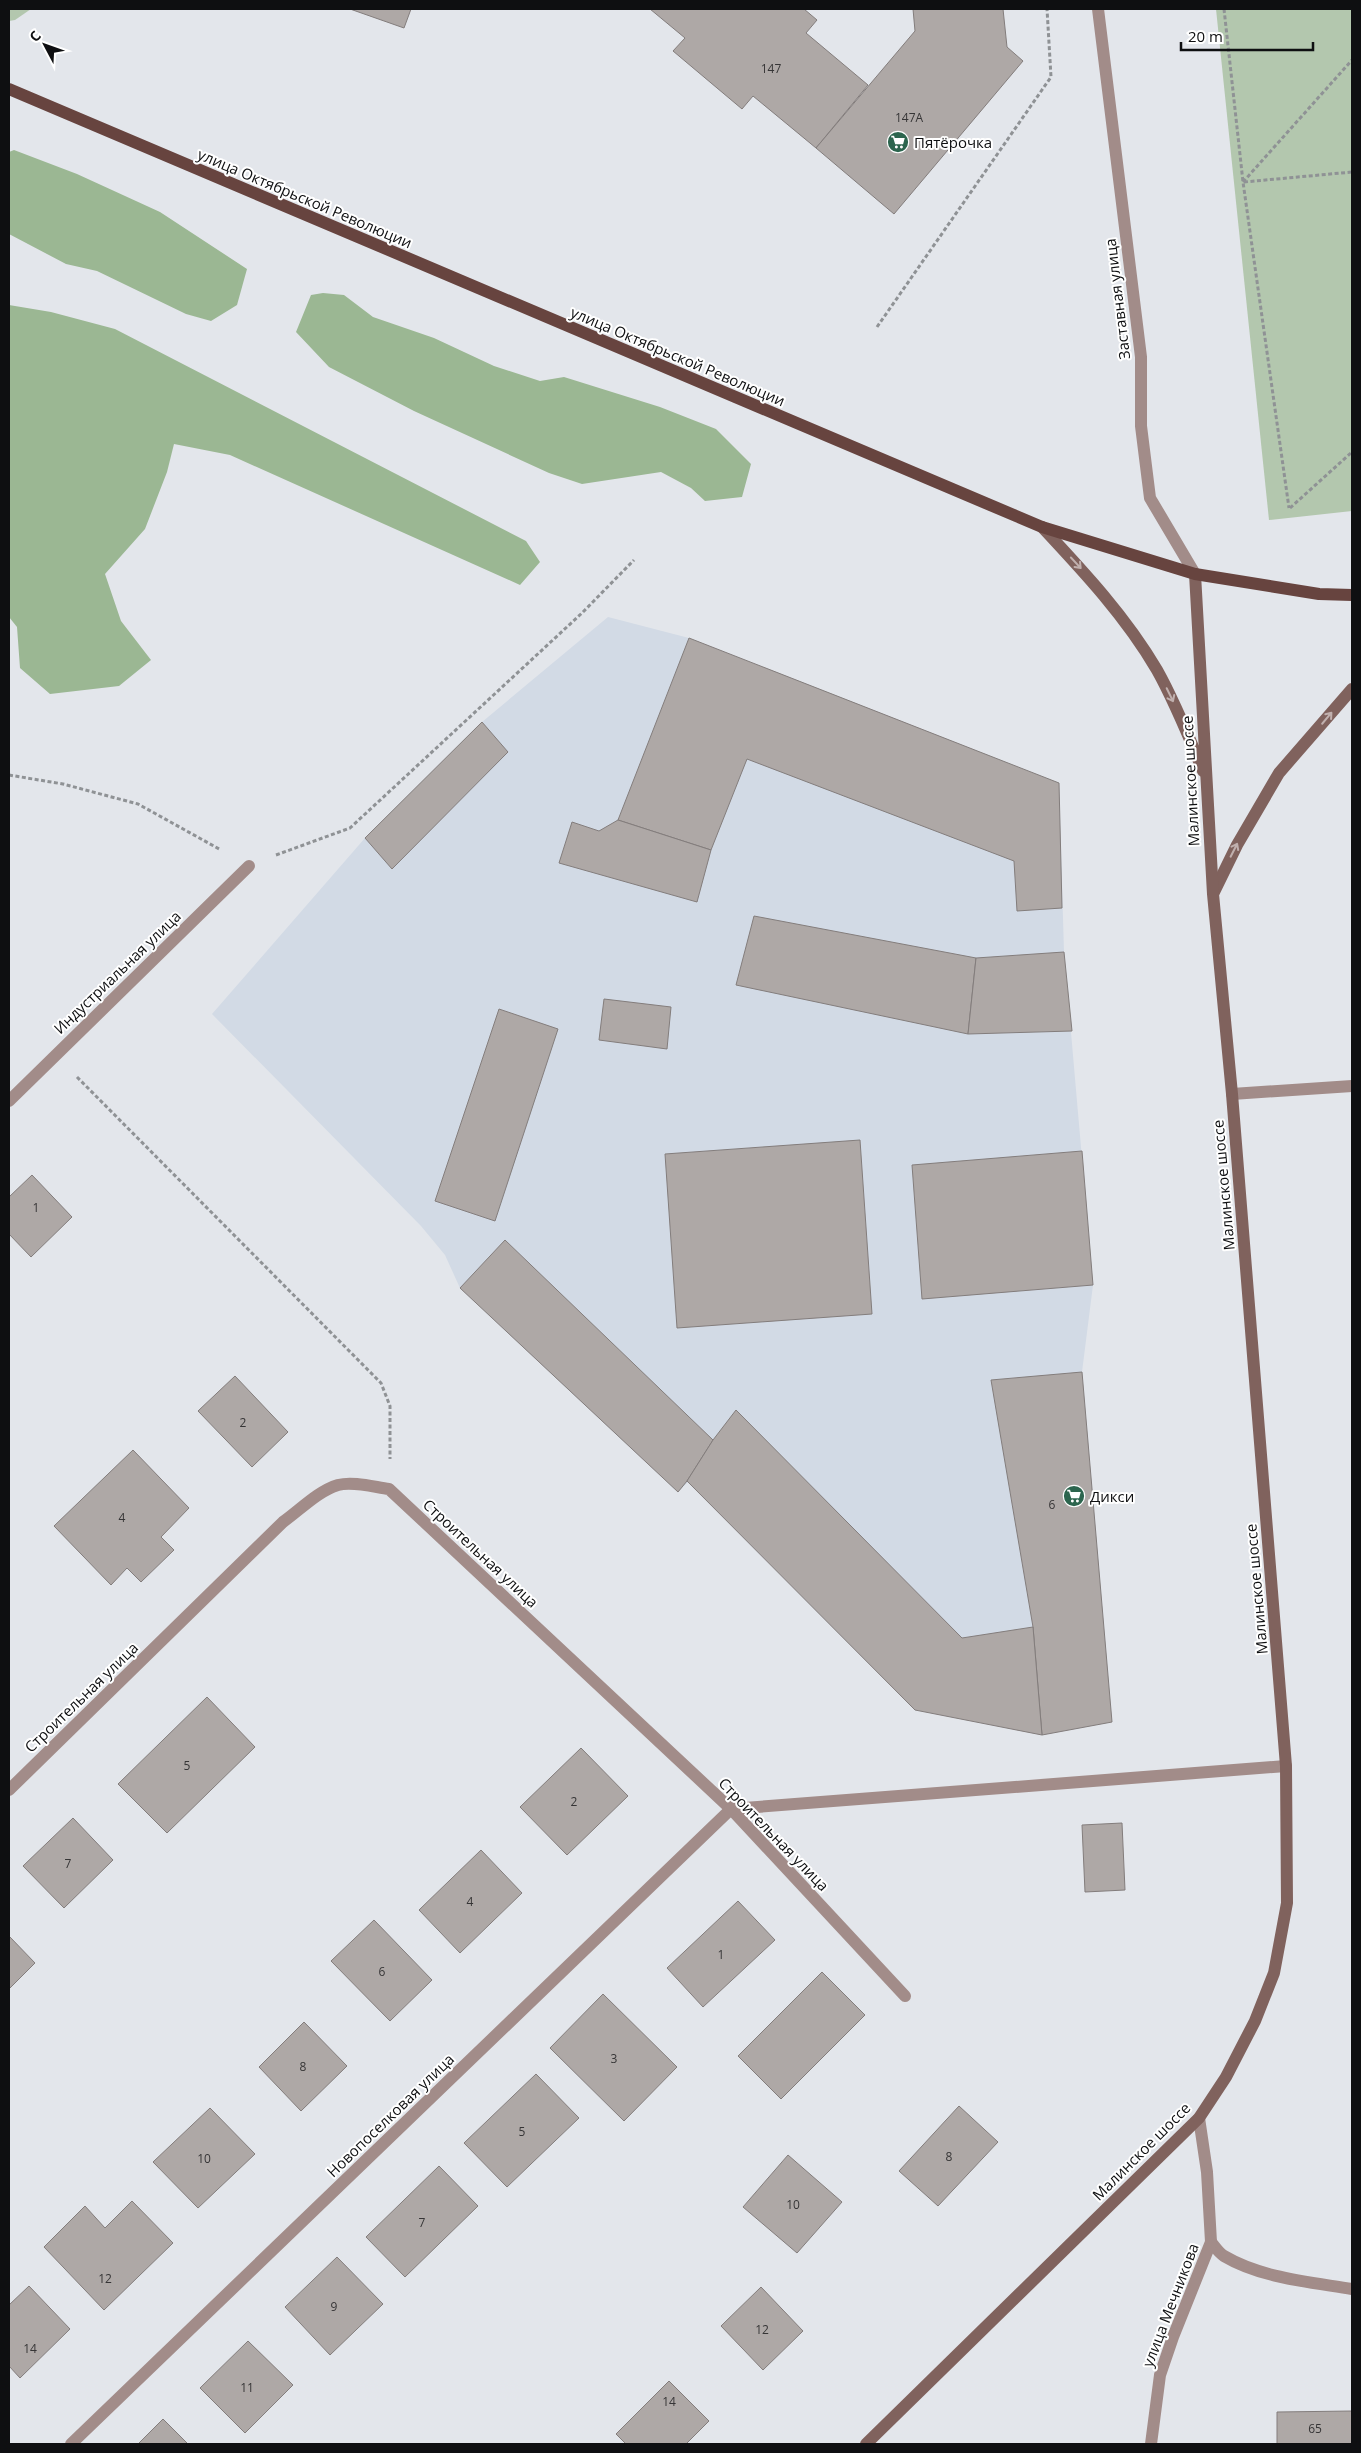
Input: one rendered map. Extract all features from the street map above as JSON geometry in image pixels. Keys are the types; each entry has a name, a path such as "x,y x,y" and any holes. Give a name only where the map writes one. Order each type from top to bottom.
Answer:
{"main road":[{"name":"улица Октябрьской Революции","path":"9,89 1042,527 1195,574 1319,594 1352,595"},
{"path":"1042,527 1094,582 1157,670 1207,779"},
{"name":"Малинское шоссе","path":"866,2444 1199,2118 1226,2077 1246,2037 1274,1972 1286,1903 1286,1766 1232,1094 1213,894 1195,574"},
{"path":"1213,894 1236,845 1279,773 1352,689"}],"street":[{"name":"Заставная улица","path":"1098,9 1141,357 1141,426 1150,498 1195,574"},
{"name":"Индустриальная улица","path":"9,1101 249,866"},
{"path":"1232,1094 1352,1086"},
{"name":"Строительная улица","path":"9,1790 283,1522 318,1496 339,1485 366,1485 389,1489 731,1809 905,1996"},
{"path":"731,1809 1286,1766"},
{"name":"Новопоселковая улица","path":"71,2444 731,1809"},
{"name":"улица Мечникова","path":"1151,2444 1160,2375 1211,2242 1207,2172 1199,2118"},
{"path":"1211,2242 1222,2256 1254,2269 1296,2280 1352,2289"}],"path":[{"path":"877,327 1051,77 1047,9"},
{"path":"1224,9 1243,182 1289,508 1352,452"},
{"path":"1243,182 1352,60"},
{"path":"1243,182 1352,172"},
{"path":"9,775 63,784 138,804 249,866 350,828 582,613 634,560"},
{"path":"54,1056 381,1383 390,1406 389,1489"}],"shaded area":[{"path":"608,617 689,638 1059,783 1064,952 1093,1285 1082,1372 1112,1722 1042,1735 915,1710 688,1482 678,1492 460,1288 445,1255 421,1226 212,1014 365,838 482,722"}],"green space":[{"path":"9,9 31,9 15,20 9,21"},
{"path":"1216,9 1352,9 1352,511 1269,520"},
{"path":"14,150 77,174 160,212 247,269 237,305 211,321 186,314 97,271 66,264 9,234 9,152"},
{"path":"323,293 344,295 373,317 434,338 494,366 540,381 564,377 660,407 716,429 751,464 742,497 705,501 691,488 661,472 582,484 549,473 414,411 329,367 296,332 311,295"},
{"path":"9,305 51,312 115,329 526,541 540,562 520,585 230,455 174,444 167,472 145,529 105,574 121,621 151,660 119,686 50,694 20,668 17,627 9,617"}],"building":[{"path":"350,9 411,9 404,28"},
{"path":"650,9 804,9 817,20 806,33 868,85 816,148 753,96 742,109 673,51 685,38"},
{"path":"913,9 1003,9 1007,47 1023,61 894,214 816,148 915,31"},
{"path":"689,638 1059,783 1062,908 1017,911 1014,861 747,759 711,850 618,820"},
{"path":"482,722 508,752 392,869 365,838"},
{"path":"618,820 711,850 697,902 559,863 572,822 599,831"},
{"path":"754,916 976,958 968,1034 736,985"},
{"path":"1064,952 1072,1031 968,1034 976,958"},
{"path":"604,999 671,1007 667,1049 599,1040"},
{"path":"499,1009 558,1029 495,1221 435,1201"},
{"path":"860,1140 872,1314 677,1328 665,1154"},
{"path":"1082,1151 1093,1285 922,1299 912,1165"},
{"path":"32,1175 72,1217 31,1257 9,1234 9,1197"},
{"path":"505,1240 713,1440 678,1492 460,1288"},
{"path":"1082,1372 1112,1722 1042,1735 1033,1627 991,1380"},
{"path":"235,1376 288,1432 252,1467 198,1411"},
{"path":"736,1410 962,1638 1033,1627 1042,1735 915,1710 687,1481 713,1440"},
{"path":"133,1450 189,1508 161,1537 174,1550 141,1582 127,1568 111,1585 54,1526"},
{"path":"207,1697 255,1747 167,1833 118,1784"},
{"path":"581,1748 628,1796 567,1855 520,1807"},
{"path":"73,1818 113,1860 64,1908 23,1866"},
{"path":"1122,1823 1125,1890 1085,1892 1082,1825"},
{"path":"481,1850 522,1893 460,1953 419,1910"},
{"path":"738,1901 775,1940 703,2007 667,1968"},
{"path":"374,1920 432,1980 390,2021 331,1961"},
{"path":"9,1936 35,1963 9,1989"},
{"path":"822,1972 865,2015 781,2099 738,2056"},
{"path":"603,1994 677,2067 624,2121 550,2048"},
{"path":"304,2022 347,2066 301,2111 259,2067"},
{"path":"536,2074 579,2118 507,2187 464,2143"},
{"path":"959,2106 998,2142 938,2206 899,2171"},
{"path":"210,2108 255,2154 198,2208 153,2162"},
{"path":"788,2155 842,2202 797,2253 743,2207"},
{"path":"439,2166 478,2206 405,2277 366,2237"},
{"path":"132,2201 173,2243 104,2310 44,2247 85,2206 105,2228"},
{"path":"337,2257 383,2304 330,2355 285,2307"},
{"path":"29,2286 70,2329 20,2378 9,2366 9,2305"},
{"path":"761,2287 803,2331 763,2370 721,2326"},
{"path":"248,2341 293,2385 245,2433 200,2388"},
{"path":"669,2381 709,2421 686,2444 626,2444 616,2434"},
{"path":"1352,2411 1352,2444 1277,2444 1277,2412"},
{"path":"163,2419 188,2444 138,2444"}],"place":[{"name":"Пятёрочка","path":"898,142"},
{"name":"Дикси","path":"1074,1496"}]}
